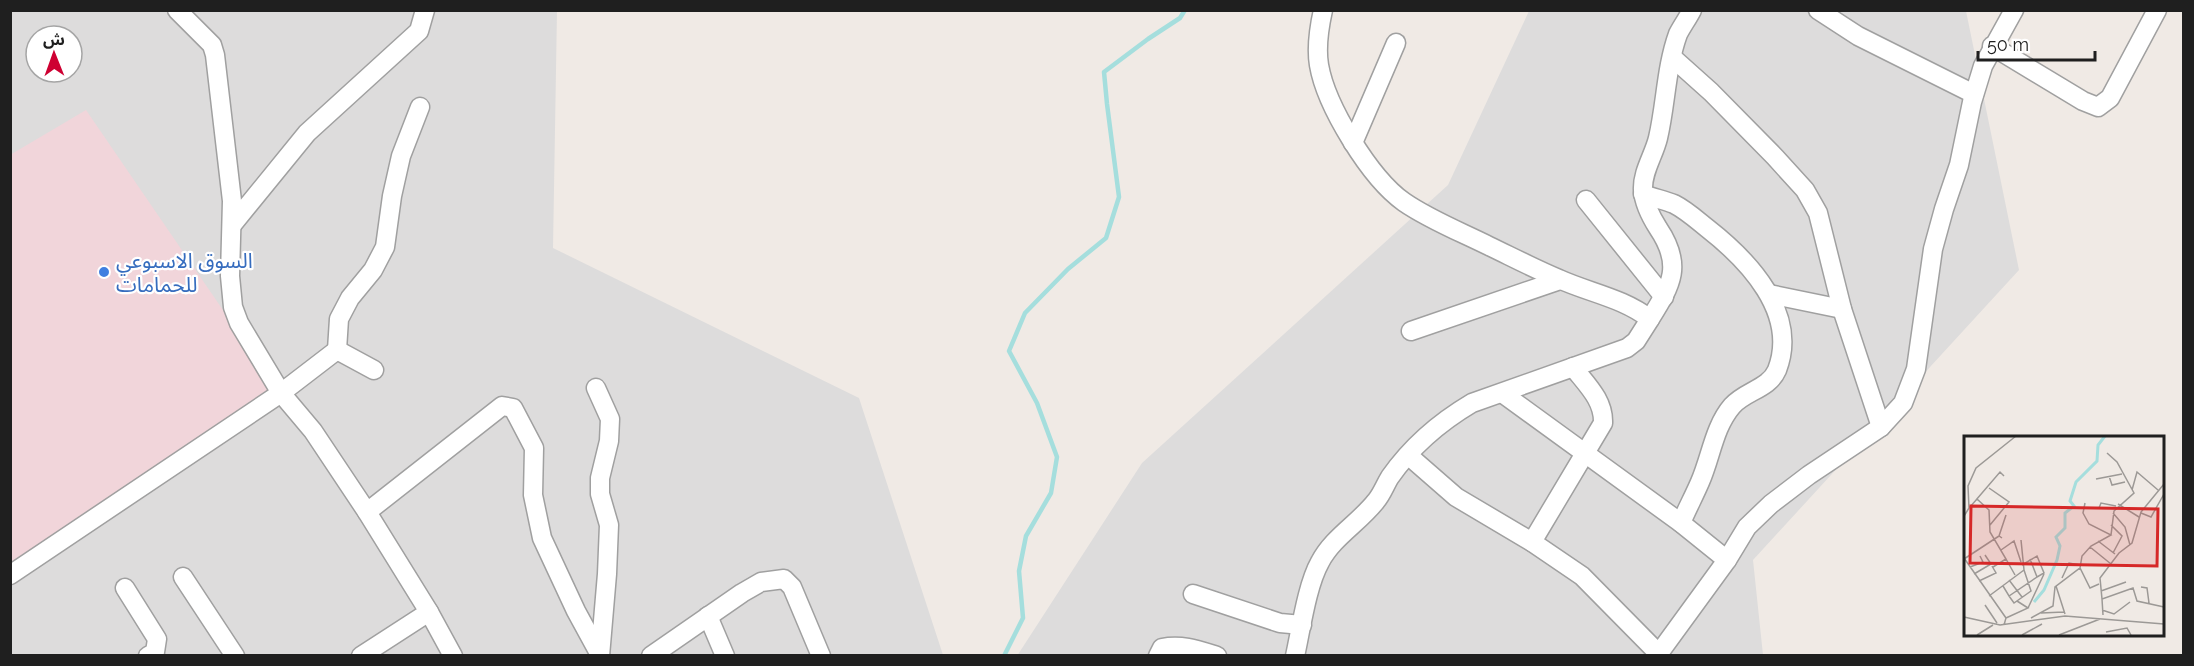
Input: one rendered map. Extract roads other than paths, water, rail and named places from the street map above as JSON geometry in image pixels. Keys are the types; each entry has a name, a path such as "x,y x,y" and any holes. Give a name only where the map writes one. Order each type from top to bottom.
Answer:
{"street":[{"path":"177,10 212,45 215,55 232,201 230,276 232,307 239,323 281,393 313,431 367,512 429,612 453,656"},
{"path":"232,225 307,133 419,31 425,10"},
{"path":"1323,10 1318,39 1319,65 1326,89 1353,143 1388,188 1404,202 1436,221 1560,280 1633,306 1650,319"},
{"path":"1295,656 1320,562 1343,532 1377,501 1389,479 1433,430 1472,403 1627,348 1636,341 1664,297 1673,273 1673,260 1670,247 1650,215 1643,194 1646,175 1658,139 1678,34 1692,10"},
{"path":"1818,10 1858,36 1974,94"},
{"path":"1409,456 1456,497 1532,542 1582,576 1658,654 1727,560 1747,527 1771,504 1841,452 1881,427 1903,403 1916,369 1933,249 1959,165 1974,94 1992,46 2014,10"},
{"path":"1992,46 2098,107 2110,98 2157,10"},
{"path":"1353,143 1395,43"},
{"path":"1673,58 1711,92 1776,157 1805,190 1818,213 1842,309 1881,427"},
{"path":"10,575 281,393 337,350 339,319 350,298 373,270 385,247 392,196 401,156 420,106"},
{"path":"1643,194 1675,205 1714,233 1740,257 1758,277 1769,294 1777,312 1780,329 1781,348 1778,368 1773,378 1732,405 1721,421 1700,483 1681,523"},
{"path":"1586,200 1664,297"},
{"path":"1411,331 1560,280"},
{"path":"1769,294 1842,309"},
{"path":"337,350 374,370"},
{"path":"1532,542 1603,423 1604,412 1599,401 1573,367"},
{"path":"596,388 610,419 609,441 600,478 600,494 609,525 608,574 600,655"},
{"path":"1502,393 1681,523 1727,560"},
{"path":"367,512 502,406 513,408 534,448 533,495 542,538 576,612 600,655"},
{"path":"183,577 235,656"},
{"path":"651,656 761,582 784,579 792,587 821,656"},
{"path":"124,588 156,639 155,652 148,656"},
{"path":"1192,594 1280,622 1302,625"},
{"path":"361,656 429,612"},
{"path":"708,616 725,656"},
{"path":"1158,656 1162,648 1172,646 1187,646 1217,656"}],"waterway":[{"path":"1004,656 1023,618 1019,571 1026,536 1051,493 1057,457 1037,403 1009,351 1025,313 1068,269 1106,238 1119,197 1104,72 1180,18 1185,10"}],"place":[{"name":"السوق الاسبوعي للحمامات","path":"104,272"}]}
